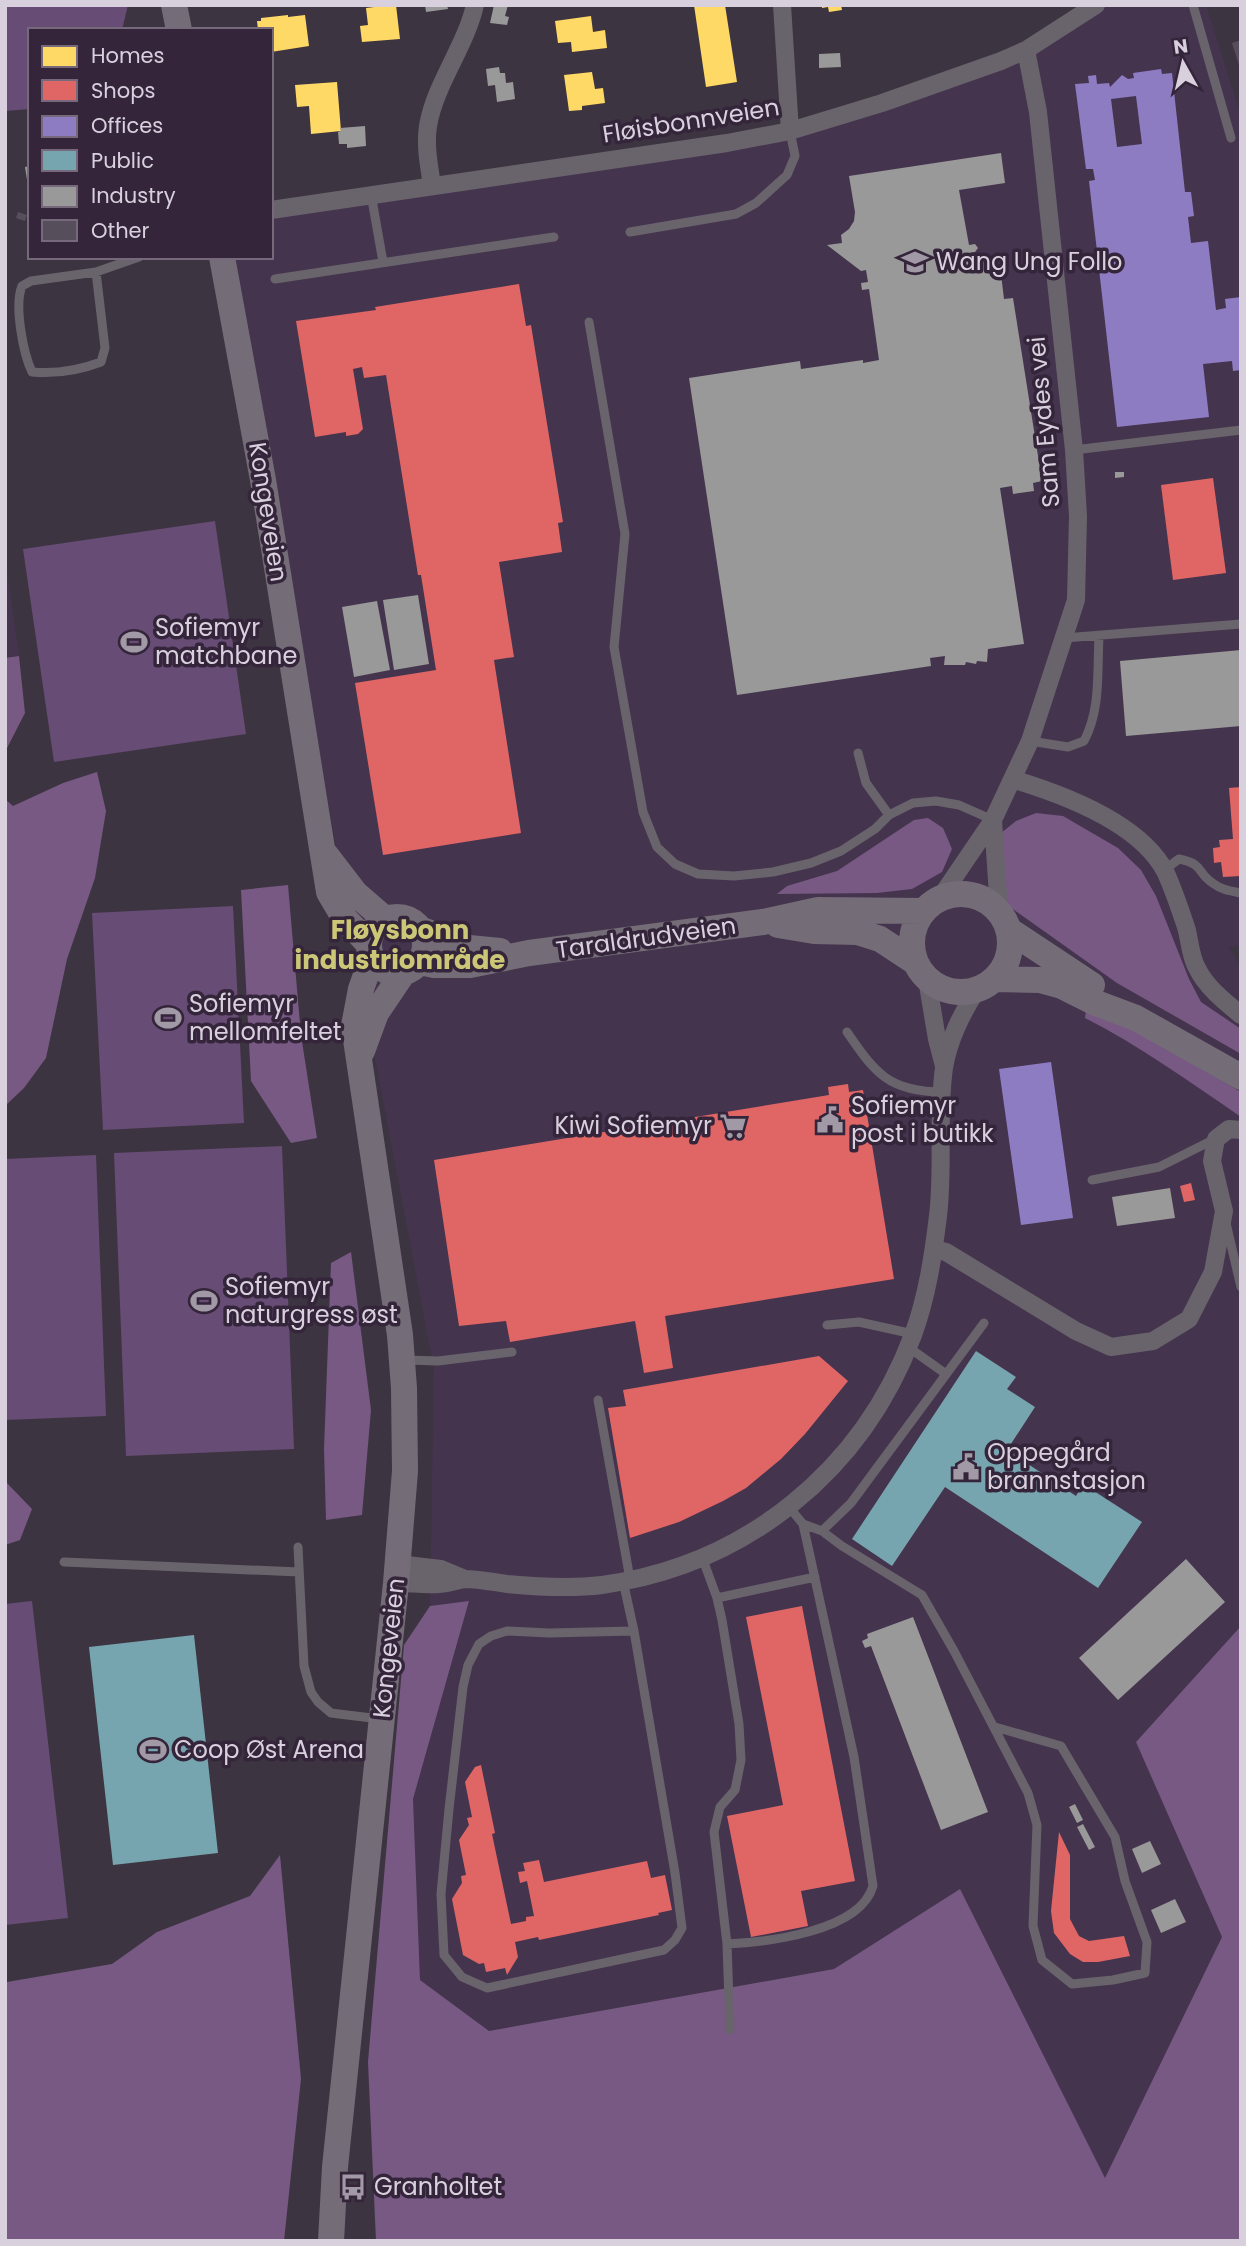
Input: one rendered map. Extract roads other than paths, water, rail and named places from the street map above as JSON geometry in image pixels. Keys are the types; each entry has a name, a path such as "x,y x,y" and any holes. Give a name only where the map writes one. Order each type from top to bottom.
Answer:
{"main road":[{"path":"174,5 179,28"},
{"name":"Kongeveien","path":"222,259 261,468 330,892 338,908 371,951 360,989 354,1026 402,1360 405,1471 397,1573 344,2074 331,2241"},
{"name":"Kongeveien","path":"322,851 355,893 385,919"},
{"path":"1136,1018 1096,1003 1062,986 1040,980 986,984 951,992 935,986 921,971 911,940 914,926 931,904 961,893 991,903 1004,920 1136,1018 1241,1077"},
{"name":"Taraldrudveien","path":"411,967 470,965 529,953 763,922 818,910 931,904"},
{"path":"406,917 422,930 426,947 411,967 387,971 378,966 371,951 373,929 385,919 406,917"},
{"path":"986,984 1009,956 1004,920"},
{"name":"Taraldrudveien","path":"763,922 814,931 858,932 880,939 921,971"},
{"name":"Taraldrudveien","path":"422,930 469,948 529,953"},
{"name":"Kongeveien","path":"360,1056 376,1013 411,967"}],"street":[{"path":"432,185 428,163 428,126 436,97 469,31 475,5"},
{"path":"782,5 790,131"},
{"name":"Fløisbonnveien","path":"273,210 727,143 790,131 882,103 1026,50 1096,5"},
{"name":"Sam Eydes vei","path":"931,904 993,820 1030,741 1076,600 1078,516 1074,450 1038,112 1026,50"},
{"path":"1012,779 1063,795 1105,816 1141,843 1164,870 1186,926 1196,968 1215,993 1241,1015"},
{"name":"Sam Eydes vei","path":"993,820 1004,920"},
{"path":"921,971 944,1066"},
{"path":"397,1573 441,1569 465,1580 570,1588 626,1580 676,1568 702,1557 758,1528 789,1507 822,1479 850,1449 883,1398 910,1341 934,1250 939,1205 944,1066 959,1020 986,984"},
{"path":"934,1250 946,1252 1076,1331 1111,1347 1153,1340 1189,1319 1213,1272 1224,1211 1212,1161 1216,1139 1229,1129 1241,1130"}],"lane":[{"path":"1193,5 1231,138"},
{"path":"630,232 736,215 756,203 787,175 795,156 790,131"},
{"path":"371,194 383,262"},
{"path":"275,279 554,237"},
{"path":"96,272 105,348 101,362 86,368 32,372 26,359 17,296 22,286 31,281 96,272 133,259"},
{"path":"590,322 625,534 614,647 643,812 657,847 674,863 698,874 734,876 772,872 811,863 841,851 875,829 889,815 913,803 936,801 959,805 993,820"},
{"path":"1074,450 1241,430"},
{"path":"1064,638 1241,624"},
{"path":"1030,741 1068,747 1084,741 1092,726 1096,709 1099,637"},
{"path":"858,753 866,783 889,815"},
{"path":"1164,870 1179,859 1194,862 1212,884 1241,893"},
{"path":"847,1031 868,1063 889,1082 930,1092 943,1092"},
{"path":"1092,1180 1158,1167 1216,1139"},
{"path":"1224,1211 1241,1287"},
{"path":"827,1325 859,1322 910,1341 946,1374"},
{"path":"822,1531 851,1503 984,1323"},
{"path":"402,1360 438,1361 512,1352"},
{"path":"598,1401 682,1928 675,1940 664,1950 487,1988 462,1977 444,1955 441,1894 463,1687 468,1665 479,1644 491,1636 507,1631 634,1631"},
{"path":"727,1944 791,1938 827,1926 854,1911 871,1894 873,1886 854,1756 815,1577 803,1524 789,1507"},
{"path":"803,1524 822,1531 922,1595 995,1727 1028,1793 1037,1825 1033,1926 1041,1960 1072,1984 1113,1980 1145,1973 1147,1941 1125,1881 1115,1837 1061,1746 995,1727"},
{"path":"298,1547 304,1666 311,1692 324,1709 331,1713 382,1720"},
{"path":"702,1557 717,1598 739,1724 741,1760 735,1790 720,1807 714,1832 727,1944 730,2030"},
{"path":"64,1562 299,1572"},
{"path":"717,1598 815,1577"}],"place":[{"name":"Wang Ung Follo","path":"915,262"},
{"name":"Sofiemyr matchbane","path":"134,642"},
{"name":"Sofiemyr mellomfeltet","path":"168,1018"},
{"name":"Sofiemyr post i butikk","path":"830,1120"},
{"name":"Kiwi Sofiemyr","path":"733,1126"},
{"name":"Sofiemyr naturgress øst","path":"204,1301"},
{"name":"Oppegård brannstasjon","path":"966,1467"},
{"name":"Coop Øst Arena","path":"153,1750"},
{"name":"Granholtet","path":"353,2187"}],"district":[{"name":"Fløysbonn industriområde","path":"400,945"}]}
